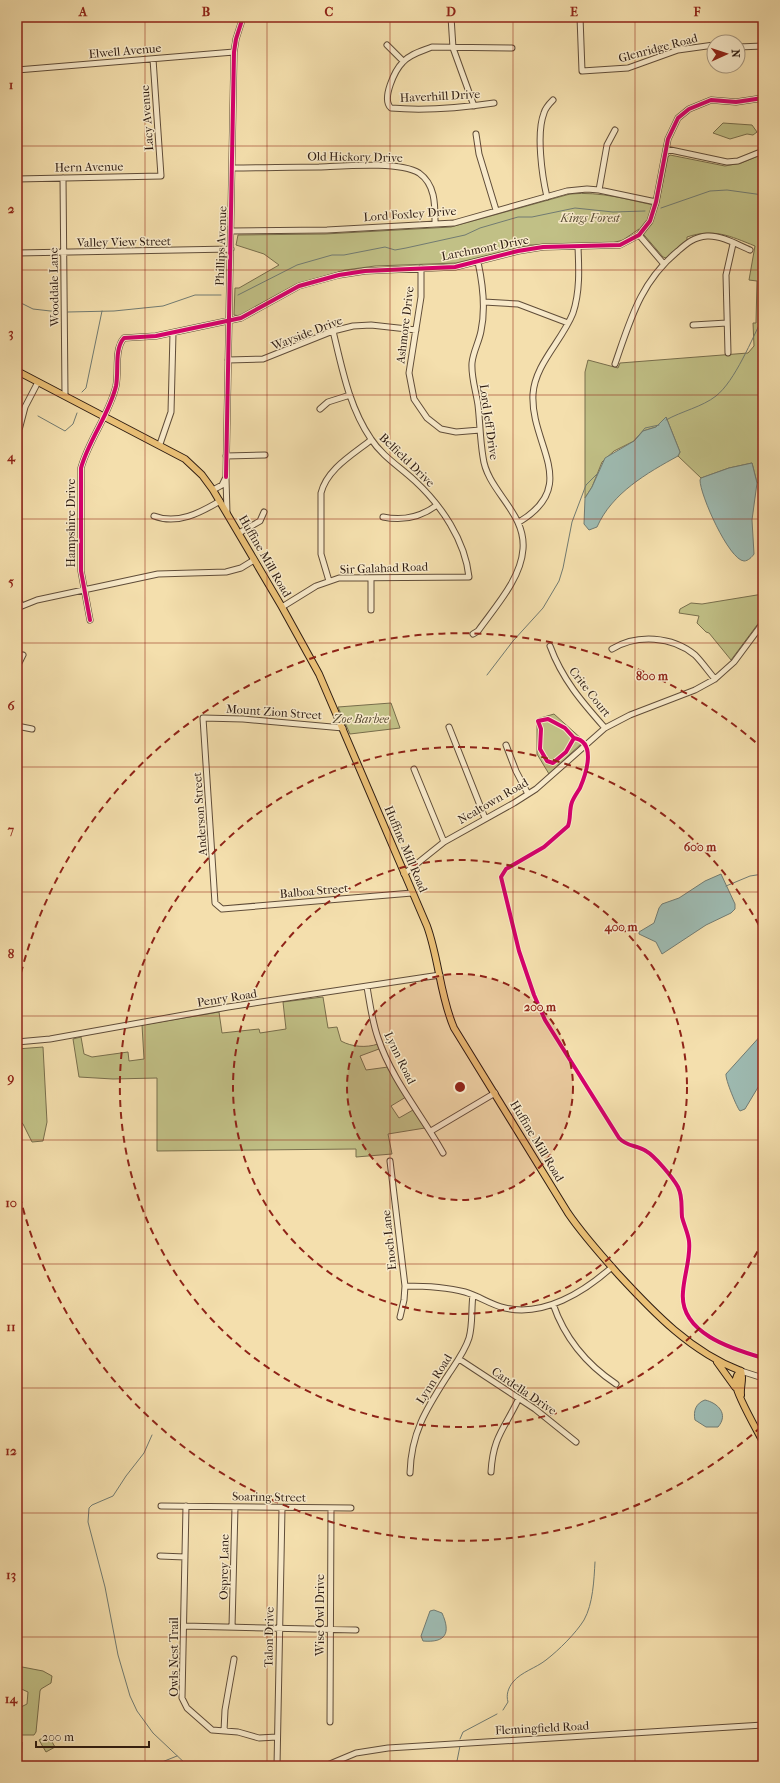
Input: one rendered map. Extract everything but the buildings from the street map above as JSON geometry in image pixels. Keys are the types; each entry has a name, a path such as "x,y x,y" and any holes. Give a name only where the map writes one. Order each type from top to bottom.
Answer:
{"main road":[{"name":"Huffine Mill Road","path":"17,371 160,444 185,459 202,475 213,490 282,607 319,674 427,926 435,950 445,1003 454,1028 570,1215 612,1267 669,1326 685,1339 715,1360 741,1371"},
{"path":"715,1360 742,1398 763,1442"},
{"path":"737,1390 736,1378 737,1374 741,1371 743,1376 740,1385 742,1398"}],"street":[{"name":"Phillips Avenue","path":"227,512 228,488 226,477 226,456 232,231 234,52 237,34 243,17"},
{"path":"451,17 453,48 474,106"},
{"name":"Glenridge Road","path":"580,17 582,71 628,68 678,50 706,46"},
{"path":"387,45 403,61 432,47 512,48"},
{"path":"746,47 763,46"},
{"name":"Elwell Avenue","path":"17,70 234,52"},
{"name":"Lacy Avenue","path":"153,59 161,176"},
{"name":"Haverhill Drive","path":"403,61 393,76 390,85 387,100 388,106 391,108 402,109 474,106 494,103"},
{"name":"Larchmont Drive","path":"124,338 173,333 203,325 241,318 280,296 313,282 365,271 455,267 530,248 620,245 639,235 650,221 656,202 666,149 672,129 678,118 689,109 700,103 720,101 736,102 763,98"},
{"path":"547,196 542,177 542,125 544,113 552,100"},
{"path":"599,190 607,145 615,130"},
{"path":"476,134 479,154 496,210"},
{"path":"666,149 727,162 738,161 763,152"},
{"name":"Old Hickory Drive","path":"233,168 372,165 408,168 420,174 427,181 432,190 435,224"},
{"name":"Hern Avenue","path":"17,179 161,176"},
{"name":"Wooddale Lane","path":"63,178 65,395"},
{"name":"Lord Foxley Drive","path":"232,231 328,230 454,223 567,191 599,190 656,202"},
{"path":"639,235 663,263"},
{"path":"615,364 641,294 663,263 692,239 700,237 716,238 750,250"},
{"path":"728,353 726,275 733,244"},
{"path":"519,522 540,505 545,498 550,481 551,472 548,459 535,425 533,393 536,379 541,368 573,313 578,289 578,247"},
{"name":"Valley View Street","path":"17,253 64,254 231,249"},
{"name":"Lord Jeff Drive","path":"473,634 478,631 519,568 524,546 519,522 489,477 485,467 476,390 472,375 472,362 481,332 484,302 478,262"},
{"name":"Ashmore Drive","path":"421,268 421,297 409,373 414,399 420,410 441,430 456,432 480,430"},
{"path":"484,302 518,304 568,323"},
{"name":"Wayside Drive","path":"228,360 263,359 333,331 353,326 371,324 416,330"},
{"path":"694,325 727,324"},
{"name":"Belfield Drive","path":"333,331 350,395 358,416 371,440 392,462 420,486 437,505 464,552 469,577"},
{"path":"160,444 171,412 173,333"},
{"name":"Hampshire Drive","path":"90,620 81,571 80,468 84,456 114,392 118,377 119,346 124,338"},
{"path":"38,382 25,407 19,430 19,607 37,600 158,574 226,572 241,568 254,560"},
{"path":"320,409 328,402 350,395"},
{"path":"329,581 321,554 321,493 323,484 328,475 371,440"},
{"path":"226,456 265,456"},
{"path":"213,490 222,485 226,477"},
{"path":"154,516 162,519 179,519 194,514 220,501"},
{"path":"383,517 390,518 420,515 437,505"},
{"path":"239,533 260,521 264,512"},
{"name":"Sir Galahad Road","path":"282,607 316,586 340,578 469,577"},
{"path":"371,578 371,610"},
{"name":"Nealtown Road","path":"404,874 444,842 528,794 605,728 630,715 695,690 714,679 734,662 763,623"},
{"path":"612,649 630,642 649,639 671,642 695,655 714,679"},
{"name":"Crite Court","path":"550,646 561,672 570,687 605,728"},
{"path":"17,687 18,665 23,655"},
{"name":"Mount Zion Street","path":"203,718 243,719 343,728"},
{"name":"Anderson Street","path":"203,718 214,893 215,903 218,907"},
{"path":"17,726 32,729"},
{"path":"448,727 485,818"},
{"path":"506,745 516,771 528,794"},
{"path":"414,769 444,842"},
{"name":"Balboa Street","path":"218,907 222,909 412,893"},
{"name":"Penry Road","path":"17,1042 50,1039 228,1007 440,975"},
{"name":"Lynn Road","path":"367,987 372,1020 378,1039 407,1095 444,1152"},
{"path":"431,1131 495,1093"},
{"name":"Enoch Lane","path":"390,1161 405,1286 404,1300 400,1317"},
{"path":"405,1286 450,1289 473,1295 509,1309 533,1309 553,1304 581,1290 612,1267"},
{"name":"Lynn Road","path":"410,1473 412,1447 417,1428 459,1359 469,1338 473,1295"},
{"path":"553,1304 561,1325 576,1349 594,1368 616,1384"},
{"name":"Cardella Drive","path":"459,1359 535,1409 576,1442"},
{"path":"741,1371 763,1378"},
{"path":"491,1472 497,1438 519,1398"},
{"name":"Soaring Street","path":"161,1506 351,1508"},
{"name":"Owls Nest Trail","path":"186,1506 183,1703 207,1727 212,1730 238,1732 259,1738 277,1737"},
{"name":"Osprey Lane","path":"232,1627 235,1507"},
{"name":"Talon Drive","path":"277,1766 282,1508"},
{"name":"Wise Owl Drive","path":"330,1722 331,1508"},
{"path":"160,1556 185,1557"},
{"path":"184,1626 356,1630"},
{"path":"224,1731 225,1710 234,1659"},
{"name":"Flemingfield Road","path":"325,1766 360,1752 397,1747 763,1725"}],"green space":[{"path":"723,123 752,125 757,132 753,135 747,134 730,139 713,133"},
{"name":"Kings Forest","path":"670,155 725,166 741,163 758,156 762,160 763,480 757,483 752,463 729,468 701,478 678,456 680,452 666,417 656,427 643,431 634,441 614,451 602,462 592,487 585,498 585,372 588,360 618,368 620,363 748,353 754,346 753,323 756,323 757,281 749,280 755,246 730,236 706,233 687,237 687,240 666,258 663,257 639,229 623,240 608,244 530,245 456,263 375,266 345,270 298,284 240,316 234,315 235,288 239,288 279,265 264,254 236,245 238,235 325,234 451,227 570,194 581,193 604,195 658,206 668,157"},
{"path":"763,594 763,617 731,660 709,633 697,623 699,616 679,613 680,609 691,603 702,604"},
{"name":"Zoe Barbee","path":"391,703 400,728 350,734 338,707"},
{"path":"554,714 584,741 549,774 537,754 537,719"},
{"path":"323,997 328,1028 337,1027 341,1041 350,1045 364,1046 378,1044 379,1049 360,1056 366,1070 388,1067 406,1097 391,1106 399,1118 413,1110 425,1128 388,1134 392,1154 356,1157 356,1149 157,1151 157,1078 113,1079 79,1077 73,1039 81,1037 84,1054 92,1057 128,1052 129,1061 144,1059 142,1025 219,1012 222,1033 259,1029 260,1033 286,1029 283,1002"},
{"path":"43,1047 47,1122 43,1141 32,1142 23,1124 17,1117 17,1049"},
{"path":"17,1666 43,1671 52,1676 51,1683 40,1691 36,1732 34,1735 17,1735 17,1717 21,1716 17,1709 27,1704 28,1692 17,1687"},
{"path":"48,1735 55,1747 46,1752 39,1740"},
{"path":"17,1742 22,1742 21,1766 17,1766"}],"water":[{"path":"666,417 680,452 678,456 654,469 621,494 604,515 597,527 589,530 584,524 585,498 592,487 605,458 634,441 643,431 656,427"},
{"path":"752,463 757,483 752,520 754,554 751,558 744,561 738,558 723,539 710,512 701,488 700,480 701,478 729,468"},
{"path":"721,874 735,904 735,909 731,913 706,925 662,954 656,942 639,934 639,932 654,923 659,908 662,904 679,898 705,881"},
{"path":"763,1033 763,1079 745,1109 740,1111 736,1105 726,1074"},
{"path":"705,1400 718,1406 722,1414 721,1422 718,1427 706,1427 695,1420 694,1414 697,1405"},
{"path":"434,1610 442,1613 445,1620 446,1631 441,1638 437,1640 423,1641 421,1636 430,1611"}],"waterway":[{"path":"661,208 710,191 727,190 763,195"},
{"path":"238,295 297,265 332,255 344,255 385,247 395,250 406,248 465,235 480,228 518,217 532,217 575,208 613,212 645,211"},
{"path":"68,312 114,311 163,306 195,295 221,295"},
{"path":"17,301 33,309 59,312"},
{"path":"82,392 86,388 102,311"},
{"path":"666,420 705,403 716,396 723,389 736,370 763,317"},
{"path":"38,416 65,431 73,424 77,413"},
{"path":"634,441 645,428 659,425"},
{"path":"487,675 513,641 543,608 559,581 572,522 586,485 598,473"},
{"path":"726,886 750,876 763,874"},
{"path":"152,1435 144,1453 113,1496 92,1505 89,1508 88,1522 105,1587 118,1655 130,1696 137,1711 153,1733 188,1766"},
{"path":"503,1710 508,1702 508,1692 513,1682 520,1675 542,1663 572,1636 581,1625 587,1614 591,1599 595,1562"},
{"path":"460,1739 463,1732 497,1714"},
{"path":"451,1766 457,1761 460,1746"},
{"path":"152,1766 177,1756"}],"cycle path":[{"path":"226,477 234,52 236,39 243,17"},
{"path":"90,620 81,571 81,468 89,447 113,397 117,380 117,360 119,348 124,338 156,336 241,318 299,286 339,275 365,271 455,267 518,251 543,247 620,245 639,235 650,221 656,202 668,139 678,118 689,109 711,100 736,102 763,98"},
{"path":"548,719 565,728 574,738 566,752 553,763 547,761 540,749 541,729 538,721 548,719"},
{"path":"574,738 581,741 585,746 588,752 588,759 580,788 571,805 568,826 544,847 506,869 501,877 519,951 534,995 545,1020 619,1138 625,1143 643,1149 654,1157 672,1178 680,1191 682,1217 689,1241 689,1253 683,1292 684,1306 689,1318 698,1329 710,1337 737,1350 763,1358"}]}
